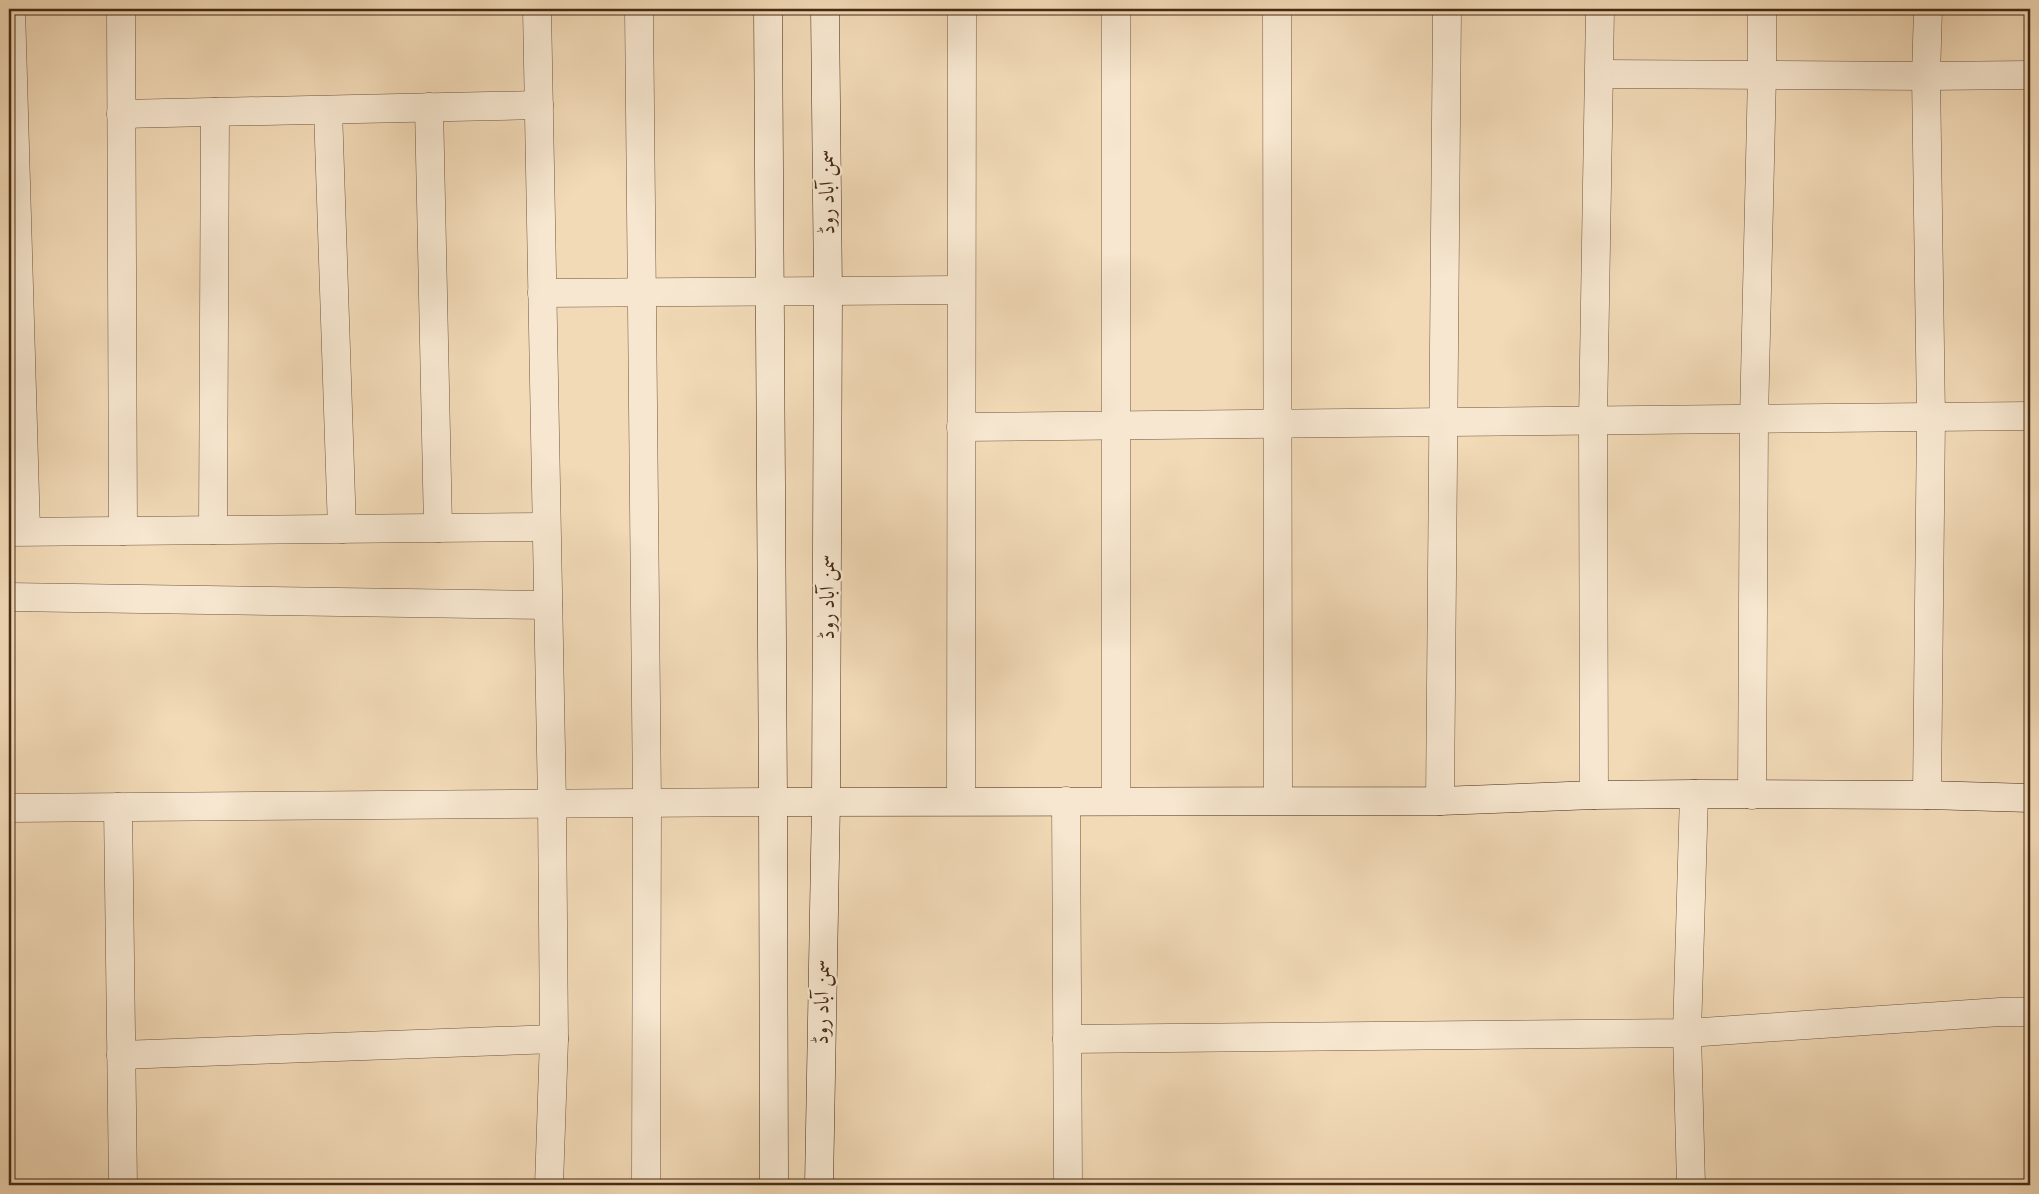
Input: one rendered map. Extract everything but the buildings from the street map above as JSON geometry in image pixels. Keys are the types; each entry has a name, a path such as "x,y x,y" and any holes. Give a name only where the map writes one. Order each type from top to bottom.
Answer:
{"street":[{"path":"11,9 17,531 546,528"},
{"path":"121,9 123,531"},
{"path":"537,9 552,803 554,1039 549,1185"},
{"path":"639,9 647,803 646,1185"},
{"path":"768,9 774,1185"},
{"name":"سمن آباد روڈ","path":"819,1185 826,802 828,291 825,9"},
{"path":"961,801 962,9"},
{"path":"1116,9 1116,800"},
{"path":"1277,9 1278,800"},
{"path":"1440,801 1447,9"},
{"path":"1594,795 1593,420 1600,9"},
{"path":"1752,795 1754,419 1762,9"},
{"path":"1927,795 1931,418 1926,76 1928,9"},
{"path":"1600,74 2030,75"},
{"path":"121,114 539,105"},
{"path":"429,107 438,528"},
{"path":"328,110 342,529"},
{"path":"212,530 215,112"},
{"path":"542,293 961,290"},
{"path":"961,427 2030,416"},
{"path":"9,598 548,605"},
{"path":"9,808 1116,800 1440,801 1594,795 1694,794 1927,795 2030,798"},
{"path":"1690,1185 1687,1033 1694,794"},
{"path":"1066,801 1068,1185"},
{"path":"118,807 123,1185"},
{"path":"1067,1038 1687,1033 2000,1012 2030,1012"},
{"path":"121,1055 554,1039"}]}
